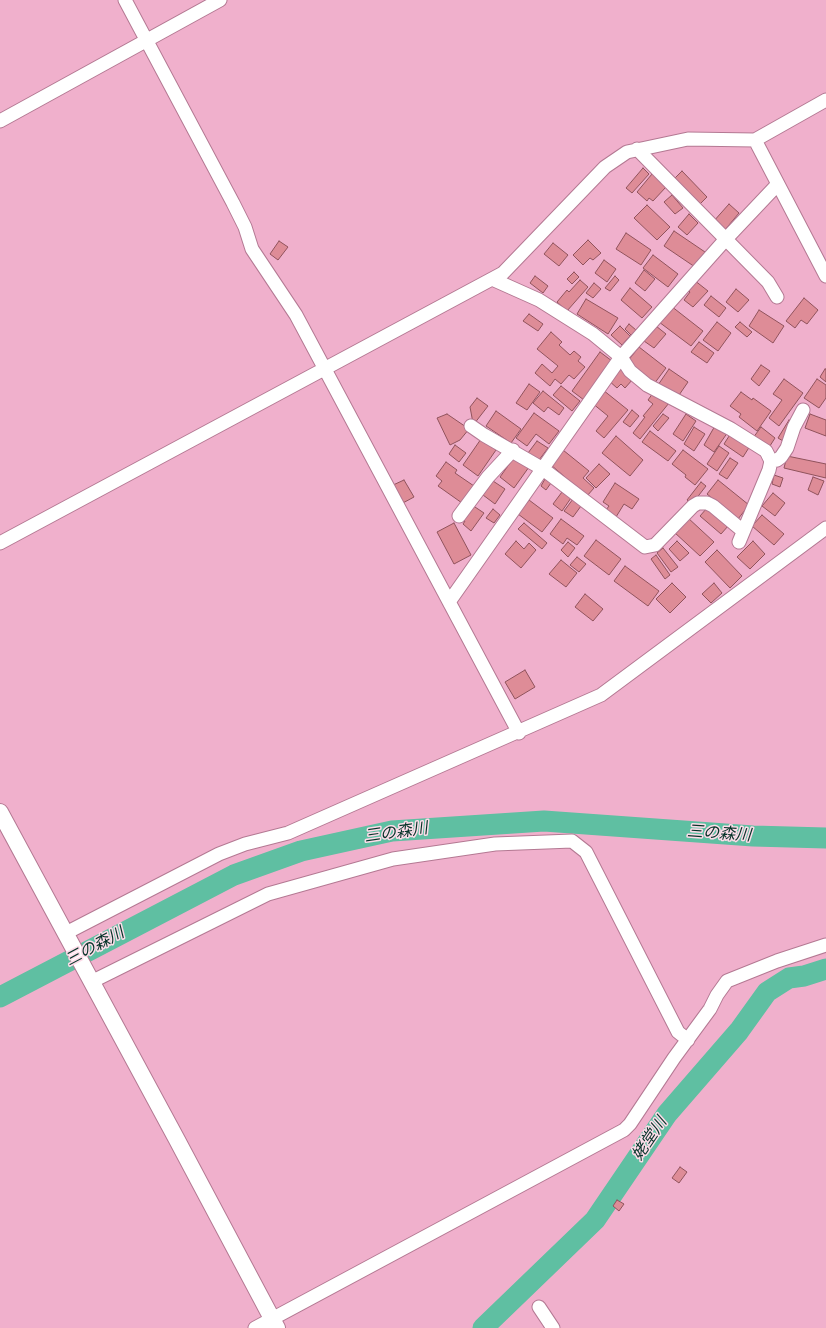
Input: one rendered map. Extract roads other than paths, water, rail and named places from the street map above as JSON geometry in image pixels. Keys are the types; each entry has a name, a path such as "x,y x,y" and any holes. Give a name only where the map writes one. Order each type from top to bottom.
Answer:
{"street":[{"path":"124,0 233,203 245,227 252,249 296,315 519,733"},
{"path":"0,121 147,42 220,0"},
{"path":"0,543 503,273 605,167 627,152 688,139 755,140 826,100"},
{"path":"755,140 777,185 826,276"},
{"path":"637,149 768,282 777,297"},
{"path":"449,602 621,357 725,240 777,185"},
{"path":"492,279 539,300 593,334 621,357 630,371 647,385 731,429 763,449 771,461"},
{"path":"771,461 777,460 781,457 787,448 794,427 803,410"},
{"path":"471,426 543,469 645,547 655,545 693,506 698,503 707,503 713,506 741,537 766,477 771,461"},
{"path":"459,516 488,478 513,450"},
{"path":"68,937 219,854 245,844 288,833 519,733 601,695 826,528"},
{"path":"0,812 176,1138 275,1326"},
{"path":"89,978 268,894 392,859 495,844 572,841 586,852 678,1032 688,1040"},
{"path":"255,1328 275,1326 624,1130 630,1124 710,1009 717,994 727,981 777,961 826,945"},
{"path":"539,1307 553,1328"}],"waterway":[{"name":"三の森川","path":"0,997 234,875 301,851 392,831 544,821 753,836 826,838"},
{"name":"姥堂川","path":"483,1328 595,1220 667,1114 739,1031 767,992 789,978 804,976 826,969"}]}
